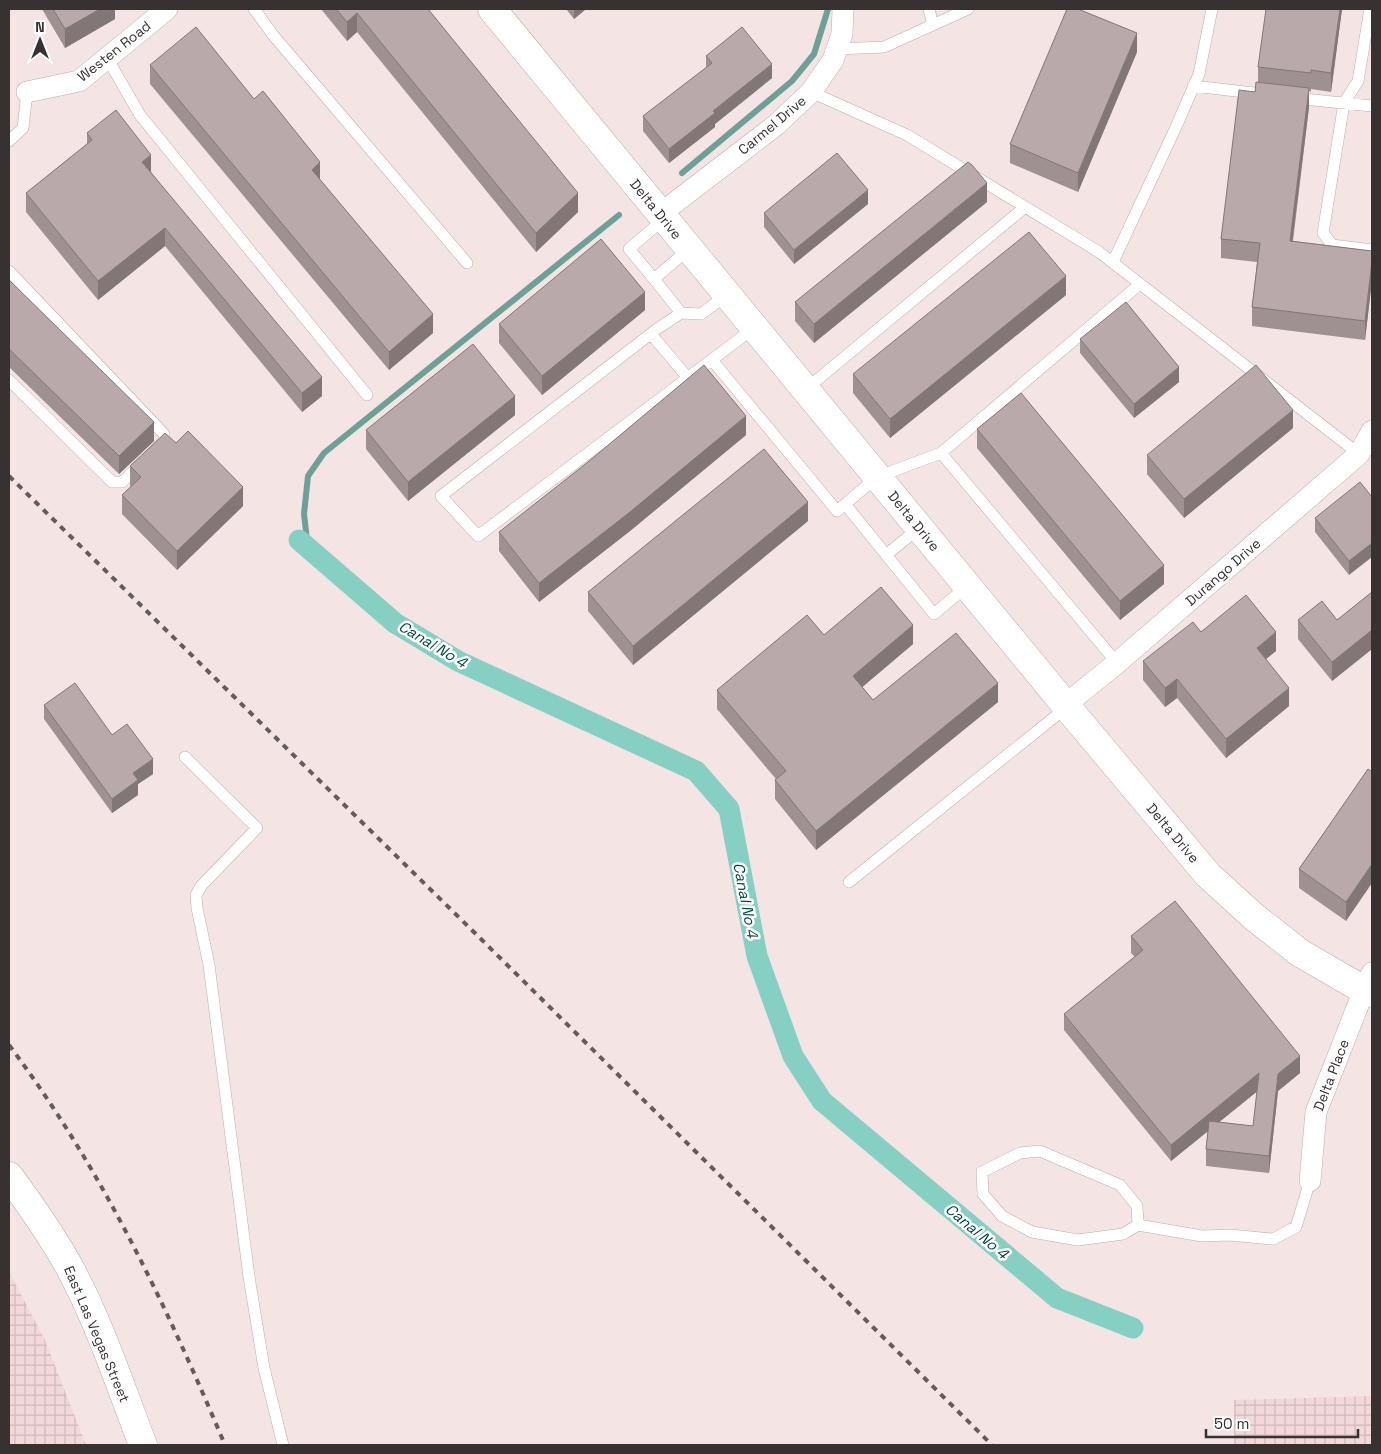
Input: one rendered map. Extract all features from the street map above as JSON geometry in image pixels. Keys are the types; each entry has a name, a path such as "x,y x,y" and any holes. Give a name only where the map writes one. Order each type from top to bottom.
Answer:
{"main road":[{"name":"Delta Drive","path":"492,9 1066,706 1208,874 1253,916 1300,953 1369,985"},
{"name":"East Las Vegas Street","path":"9,1176 40,1218 72,1272 98,1329 143,1445"}],"street":[{"name":"Westen Road","path":"27,92 80,81 167,9"},
{"name":"Carmel Drive","path":"662,216 776,125 811,92 833,60 842,34 843,9"},
{"name":"Durango Drive","path":"1066,706 1360,454 1372,431"},
{"name":"Delta Place","path":"1310,1181 1316,1112 1369,985"}],"lane":[{"path":"254,9 466,263"},
{"path":"929,9 933,25"},
{"path":"837,49 884,47 968,9"},
{"path":"1112,262 1176,128 1199,74 1212,9"},
{"path":"1370,9 1358,81 1344,103 1323,232 1332,245 1372,250"},
{"path":"107,58 140,114 367,395"},
{"path":"1193,86 1372,106"},
{"path":"9,141 23,128 27,92"},
{"path":"811,92 907,135 1099,252 1360,454"},
{"path":"805,390 1025,207"},
{"path":"662,216 629,249 681,312"},
{"path":"654,279 689,249"},
{"path":"9,271 164,434 164,442 122,482 112,482 9,380"},
{"path":"712,360 837,511 877,477 941,453 1140,284"},
{"path":"727,295 700,314 681,312 440,496 478,536 754,328"},
{"path":"651,334 688,378"},
{"path":"941,453 1117,663"},
{"path":"845,504 934,614 967,586"},
{"path":"886,554 919,528"},
{"path":"849,882 1066,706"},
{"path":"184,757 257,828 201,886 196,895 209,965 251,1286 264,1368 283,1445"},
{"path":"1138,1225 1137,1206 1120,1185 1040,1151 1020,1153 982,1172 983,1194 1002,1216 1032,1232 1078,1240 1123,1234 1138,1225 1202,1236 1230,1235 1273,1239 1296,1227 1310,1181"}],"shaded area":[{"path":"9,1272 45,1340 86,1445 9,1445"},
{"path":"1372,1396 1372,1445 1234,1445 1234,1400"}],"building":[{"path":"53,9 100,9 65,29"},
{"path":"336,9 428,9 578,193 536,233 357,13 347,22"},
{"path":"1067,9 1078,9 1137,33 1078,173 1010,144"},
{"path":"1266,9 1340,9 1331,73 1311,70 1311,73 1258,67"},
{"path":"196,27 254,99 263,91 320,162 312,170 433,314 389,352 150,65"},
{"path":"742,27 772,64 713,111 715,113 669,149 643,116 712,63 706,56"},
{"path":"1256,82 1309,88 1290,241 1372,251 1365,321 1252,307 1260,243 1221,239 1239,90 1255,92"},
{"path":"116,110 151,155 142,162 322,377 302,393 165,228 98,281 26,193 92,140 87,133"},
{"path":"837,153 868,190 794,250 764,213"},
{"path":"968,162 987,183 814,324 795,302"},
{"path":"1029,232 1066,276 890,419 853,374"},
{"path":"601,239 645,292 542,376 499,324"},
{"path":"9,280 154,422 119,456 9,349"},
{"path":"1126,302 1179,367 1134,404 1080,339"},
{"path":"473,344 515,396 408,482 366,430"},
{"path":"704,365 746,416 630,512 539,583 499,532 588,462"},
{"path":"1256,365 1293,410 1184,499 1147,455"},
{"path":"1021,393 1164,565 1120,601 977,429"},
{"path":"188,431 243,487 177,551 122,495 141,477 130,466 165,433 176,443"},
{"path":"764,449 808,502 633,646 588,592"},
{"path":"1360,482 1372,497 1372,543 1349,561 1315,518"},
{"path":"881,587 913,625 853,676 873,700 956,633 998,683 816,831 775,780 786,771 717,690 807,615 824,635"},
{"path":"1372,592 1372,630 1332,662 1298,620 1322,601 1337,620"},
{"path":"1246,595 1276,632 1257,648 1289,688 1226,739 1177,679 1165,688 1143,661 1193,622 1201,632"},
{"path":"75,683 112,735 127,724 153,759 133,773 138,780 112,799 44,705"},
{"path":"1368,769 1372,772 1372,864 1346,902 1299,869"},
{"path":"1175,901 1300,1056 1278,1074 1269,1156 1206,1149 1209,1121 1253,1126 1259,1073 1171,1145 1064,1014 1143,950 1131,936"}],"waterway":[{"path":"682,173 792,81 814,54 828,9"},
{"path":"308,549 304,514 308,476 324,453 619,215"},
{"name":"Canal No 4","path":"299,540 395,623 458,661 696,771 729,809 757,956 793,1056 822,1101 1057,1298 1133,1328"}],"railway":[{"path":"9,476 482,940 992,1445"},
{"path":"9,1045 42,1091 102,1188 155,1289 225,1445"}]}
